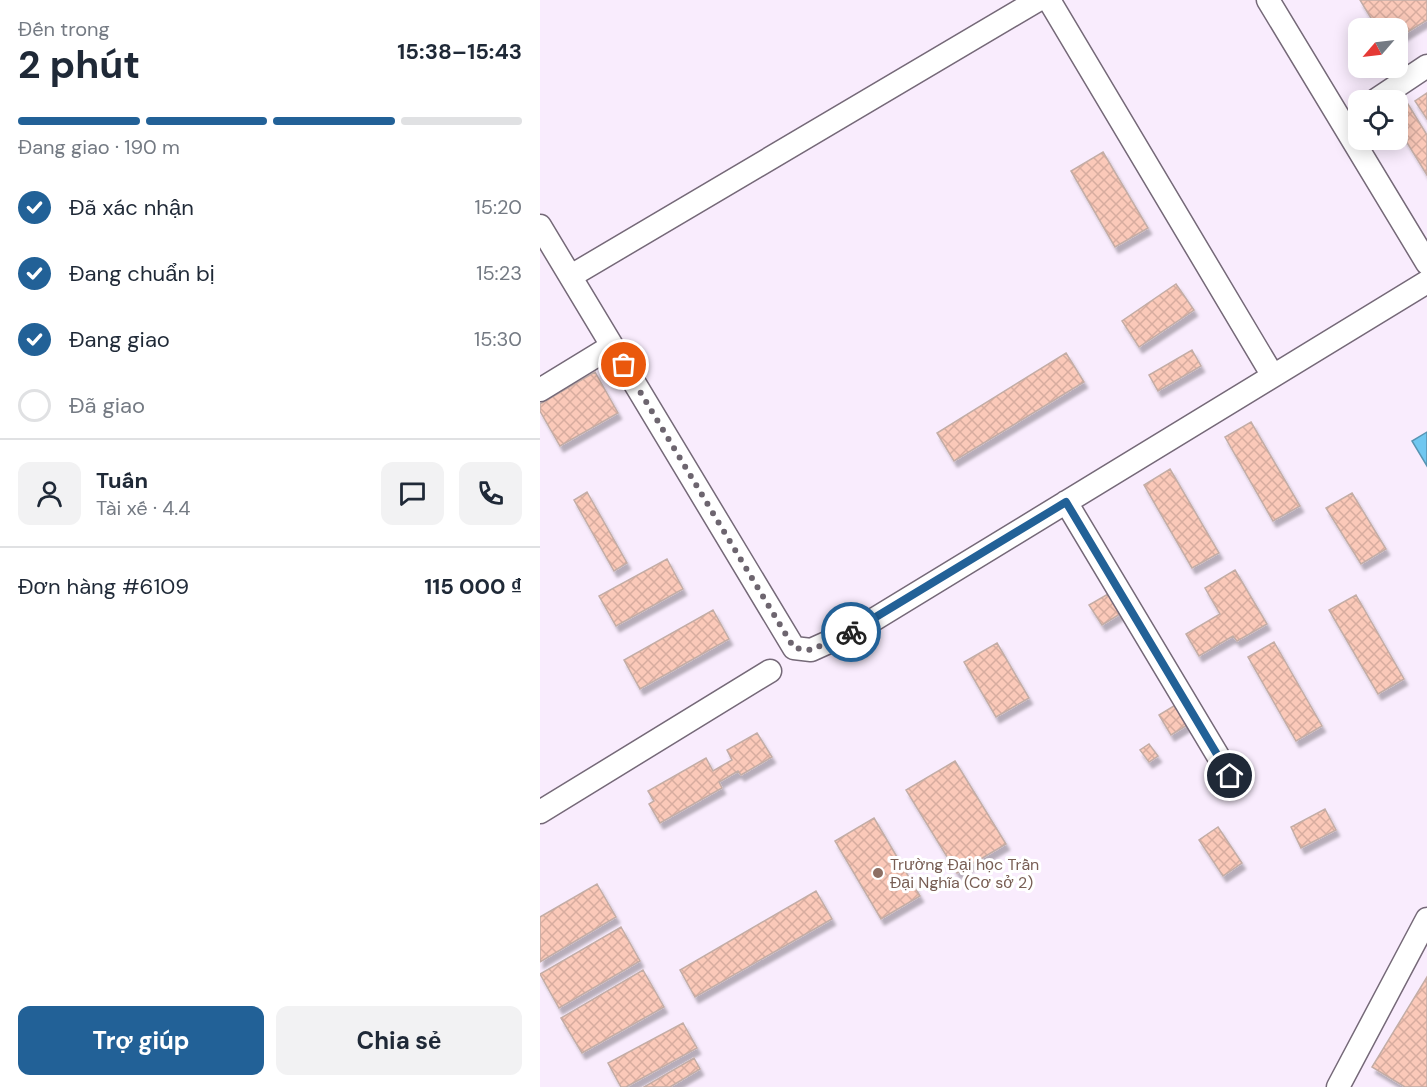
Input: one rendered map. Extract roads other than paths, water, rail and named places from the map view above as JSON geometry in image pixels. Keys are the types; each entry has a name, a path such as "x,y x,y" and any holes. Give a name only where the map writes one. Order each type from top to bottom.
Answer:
{"street":[{"path":"570,276 1038,0"},
{"path":"1049,0 1272,376"},
{"path":"1268,0 1348,113"},
{"path":"1391,90 1427,66"},
{"path":"1368,150 1427,263"},
{"path":"540,226 794,648 811,650 861,628 1427,282"},
{"path":"540,390 612,346"},
{"path":"1066,502 1230,776"},
{"path":"540,812 770,671"},
{"path":"1338,1087 1427,918"}],"water":[{"path":"1427,432 1427,466 1412,441"}],"place":[{"name":"Trường Đại học Trần Đại Nghĩa (Cơ sở 2)","path":"878,873"}]}
